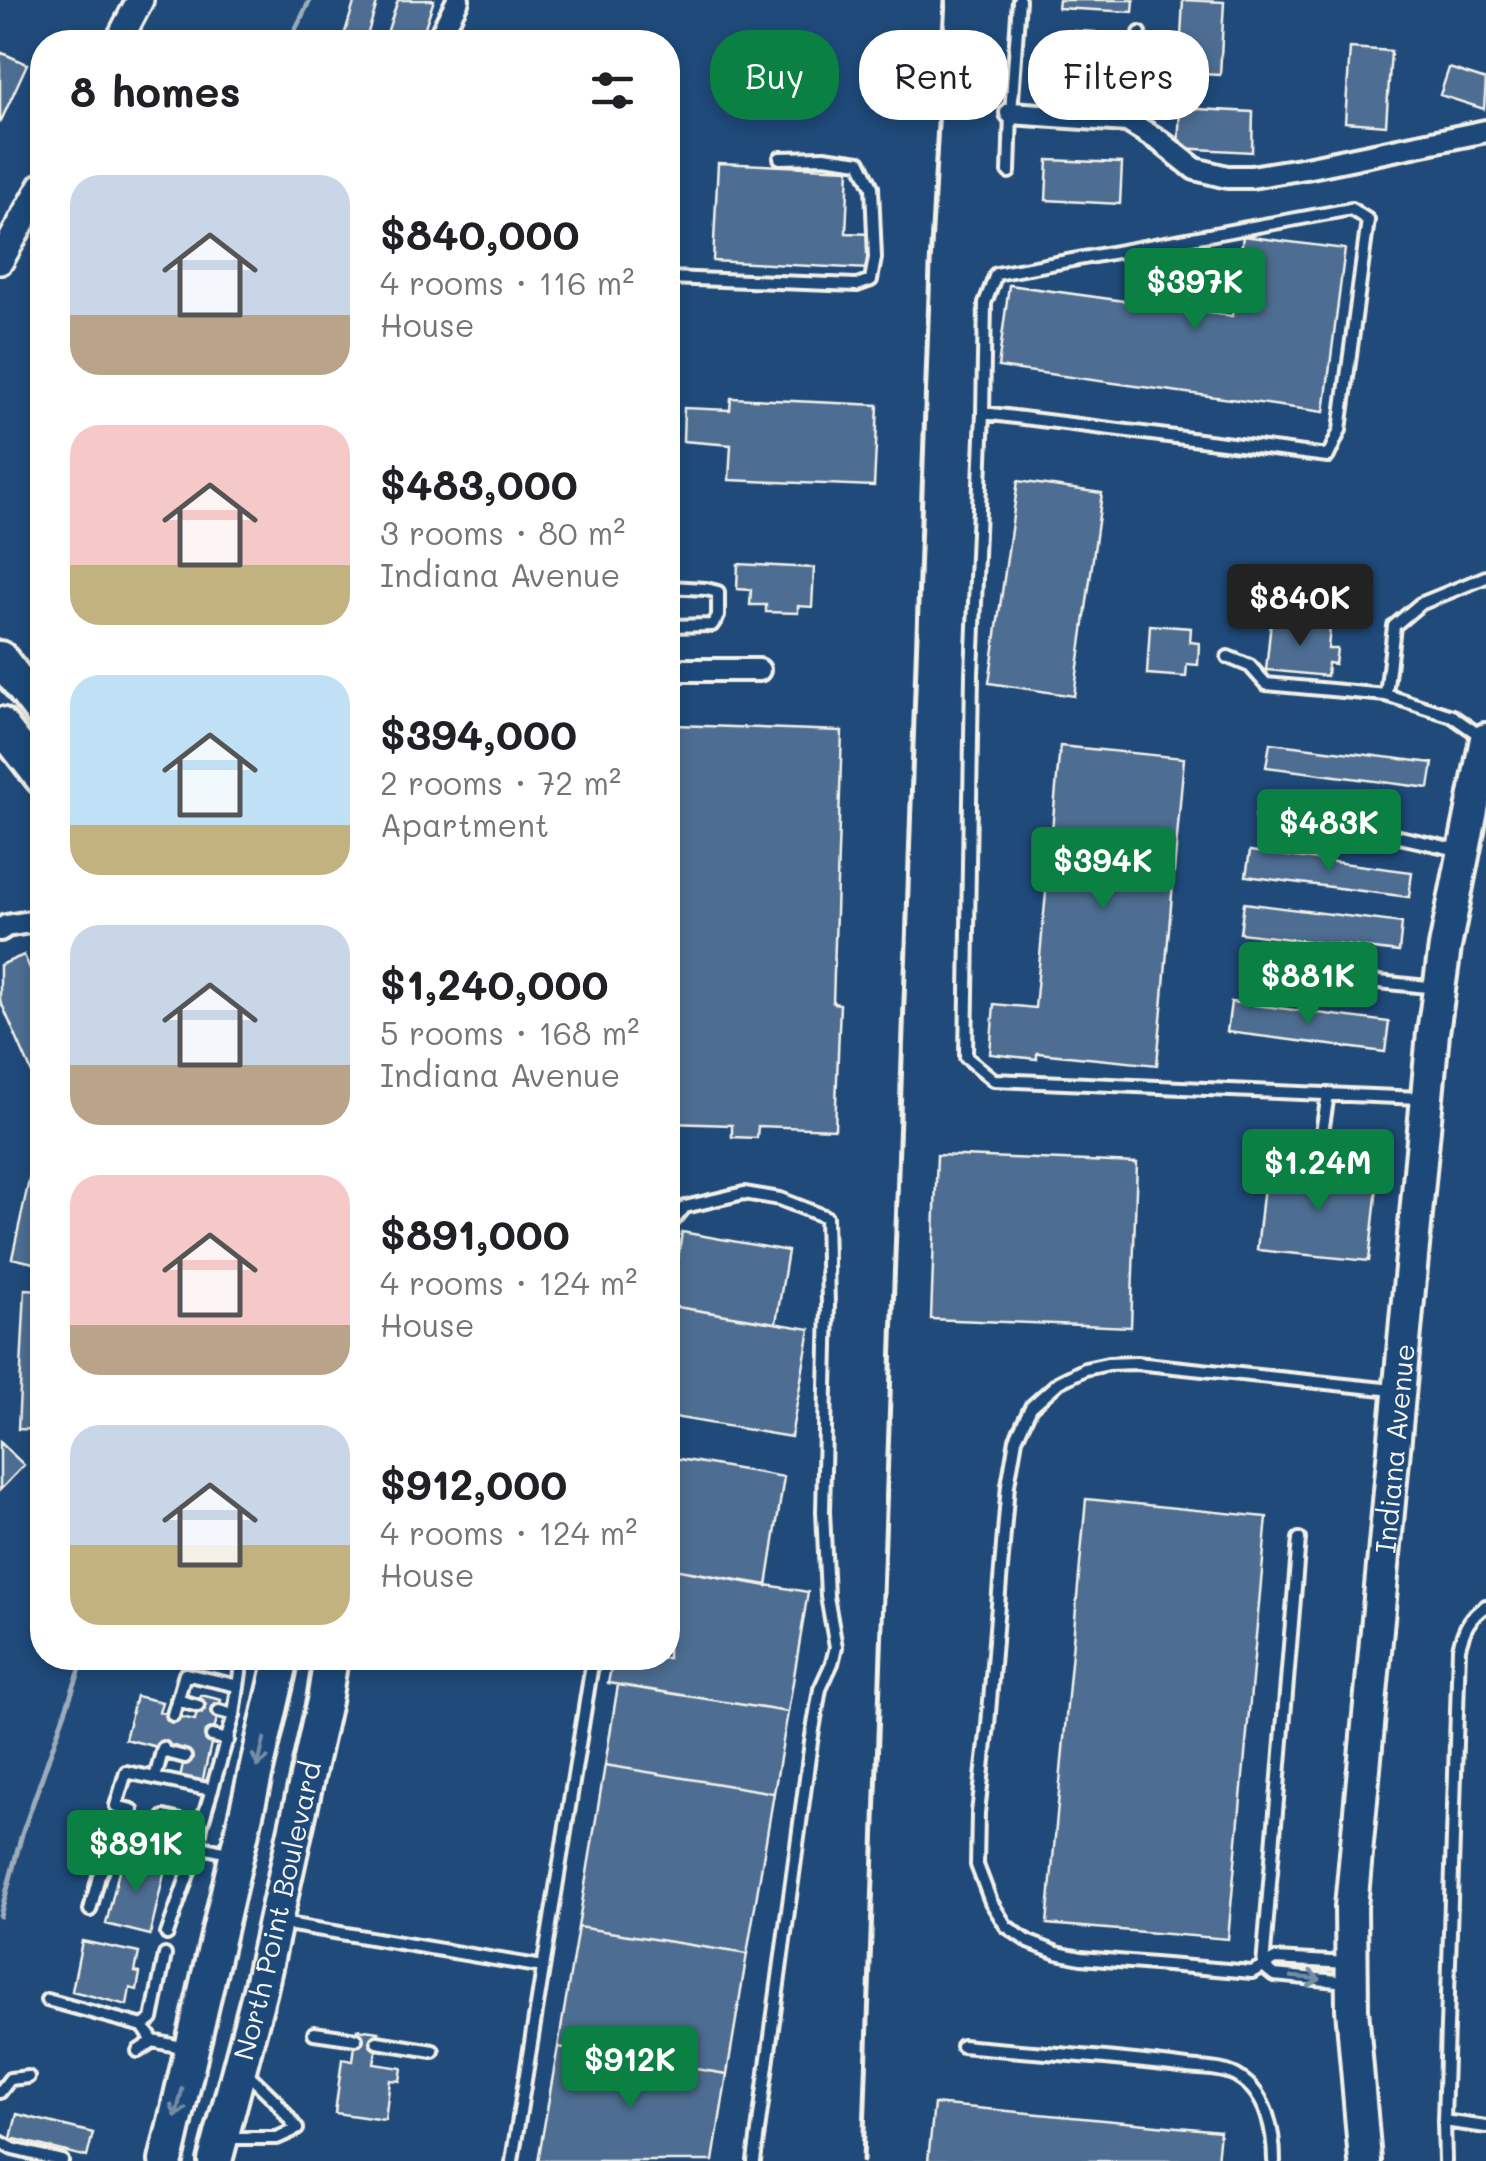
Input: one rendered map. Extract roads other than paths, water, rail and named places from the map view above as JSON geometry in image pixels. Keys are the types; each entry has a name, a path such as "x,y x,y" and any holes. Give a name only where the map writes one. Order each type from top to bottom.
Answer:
{"main road":[{"path":"0,658 30,698"},
{"path":"0,724 30,759"},
{"name":"Indiana Avenue","path":"1366,2161 1352,2009 1351,1907 1439,988 1486,739"},
{"name":"North Point Boulevard","path":"166,2161 279,1670"},
{"name":"North Point Boulevard","path":"218,2150 275,1922 329,1670"}],"street":[{"path":"443,30 458,0"},
{"path":"122,30 133,2"},
{"path":"1011,113 1127,121 1195,169 1251,177 1486,131"},
{"path":"5,241 30,204"},
{"path":"680,670 759,670"},
{"path":"0,930 30,922"}],"lane":[{"path":"1009,172 1019,0"},
{"path":"1134,120 1134,125"},
{"path":"680,278 857,285 871,280 875,258 872,187 860,162 824,157 780,158"},
{"path":"983,414 1328,456 1340,430 1368,220 1352,209 996,274 985,303 972,674 966,1057 994,1080 1427,1098"},
{"path":"1386,695 1394,626 1420,604 1486,577"},
{"path":"680,588 718,592 718,616 712,625 680,626"},
{"path":"1228,658 1250,666 1266,684 1386,695 1452,716 1486,739"},
{"path":"1263,816 1386,834 1464,851"},
{"path":"1258,970 1439,988"},
{"path":"1322,1139 1328,1094"},
{"path":"1266,1144 1322,1139 1372,1144"},
{"path":"680,1213 685,1207 744,1192 780,1199 826,1216 824,1510 827,1596 836,1647 820,1689 811,1742 754,2161"},
{"path":"1352,1973 1275,1959 1252,1972 1081,1958 1029,1942 1006,1926 991,1902 977,1864 978,1814 1008,1485 1016,1439 1031,1407 1060,1382 1084,1369 1108,1364 1400,1391"},
{"path":"1263,1966 1300,1539"},
{"path":"1445,2161 1459,1648 1464,1627 1486,1606"},
{"path":"168,1934 228,1740 240,1670"},
{"path":"512,2161 591,1670"},
{"path":"172,1714 185,1674 238,1686"},
{"path":"177,1700 198,1706"},
{"path":"219,1711 234,1715"},
{"path":"212,1736 228,1740"},
{"path":"155,1778 163,1750 184,1757"},
{"path":"206,1762 220,1765"},
{"path":"132,1810 116,1806 126,1772 212,1790"},
{"path":"164,1817 201,1826"},
{"path":"90,1910 99,1876 122,1830 237,1855"},
{"path":"275,1922 544,1967"},
{"path":"144,2026 152,2019 164,1955"},
{"path":"1263,1966 1274,1975 1352,1973"},
{"path":"48,2000 144,2026 153,2041 192,2050"},
{"path":"314,2033 356,2039"},
{"path":"138,2051 153,2041"},
{"path":"377,2042 433,2051"},
{"path":"962,2046 1226,2072 1252,2088 1267,2114 1274,2137 1274,2161"},
{"path":"218,2150 277,2138 297,2129 276,2101 240,2066"},
{"path":"0,2092 10,2078 28,2077"},
{"path":"1444,2121 1486,2127"},
{"path":"0,2142 62,2161"}],"waterway":[{"path":"295,30 310,0"},
{"path":"0,1916 22,1834 80,1670"}],"railway":[{"path":"863,2161 930,266 945,0"}]}
